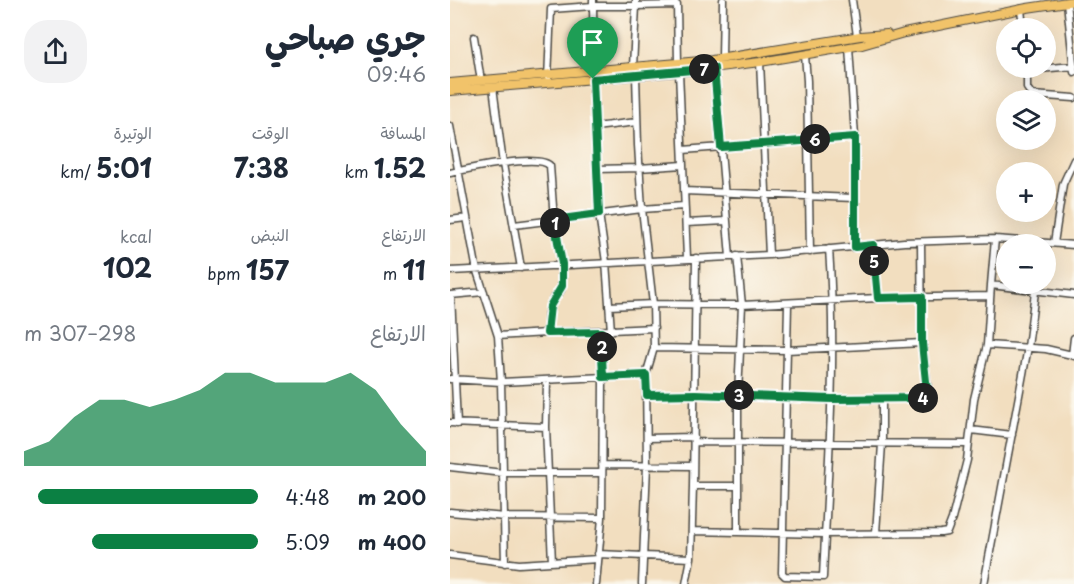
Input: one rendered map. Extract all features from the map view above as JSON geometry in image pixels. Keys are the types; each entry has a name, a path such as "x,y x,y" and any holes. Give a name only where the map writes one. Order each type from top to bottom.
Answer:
{"main road":[{"path":"450,83 634,71 679,72 760,62 849,47 904,33 1070,1"},
{"path":"634,71 857,36 904,33"},
{"path":"450,91 548,78"}],"street":[{"path":"548,78 550,0"},
{"path":"722,58 723,0"},
{"path":"852,0 857,36"},
{"path":"1070,1 1074,72"},
{"path":"551,9 593,3 677,3 678,63"},
{"path":"593,3 593,74 599,214 606,262 611,331"},
{"path":"636,3 634,71 639,168 654,328 654,348 646,375 647,466 642,584"},
{"path":"1021,9 1022,18"},
{"path":"474,37 481,81"},
{"path":"849,47 855,137 855,247"},
{"path":"805,55 810,252"},
{"path":"760,62 770,255"},
{"path":"1056,67 1074,66"},
{"path":"714,68 726,221 742,305 738,395 738,532"},
{"path":"679,72 687,258"},
{"path":"1027,78 1027,88 1032,95 1074,98"},
{"path":"493,87 503,164 521,268"},
{"path":"595,127 637,122"},
{"path":"450,129 477,270 498,336 505,563"},
{"path":"682,150 855,137"},
{"path":"1055,234 1063,184 1074,160"},
{"path":"450,173 503,164 544,162 549,164 554,220 562,264 562,286 550,306 547,333"},
{"path":"597,169 683,165"},
{"path":"684,191 854,198"},
{"path":"514,225 684,206"},
{"path":"450,220 466,218"},
{"path":"686,223 726,221"},
{"path":"450,271 770,255 873,245 995,238 987,345 974,399 963,477 948,531 941,534 692,531"},
{"path":"647,395 920,399 927,394 922,343 921,242"},
{"path":"1056,243 1074,245"},
{"path":"873,245 878,298"},
{"path":"788,304 782,575 823,580 832,399 832,300 829,249"},
{"path":"686,584 691,558 692,531 696,258"},
{"path":"991,285 996,285"},
{"path":"1056,291 1074,295"},
{"path":"484,292 450,295 454,424 546,427"},
{"path":"984,584 1028,347 1034,294"},
{"path":"609,306 788,304 878,298 990,296"},
{"path":"498,336 654,328"},
{"path":"596,584 602,518 601,332"},
{"path":"987,345 1054,350 1073,356 1074,339"},
{"path":"654,348 787,350 922,343"},
{"path":"452,380 547,381 646,375"},
{"path":"547,381 546,427 552,562"},
{"path":"876,533 882,444 882,399"},
{"path":"971,430 1012,435"},
{"path":"647,438 785,444 969,444"},
{"path":"602,465 693,466"},
{"path":"450,467 503,473 602,473"},
{"path":"693,486 738,486"},
{"path":"450,512 505,518 602,518"},
{"path":"450,555 505,563 552,562 598,556 691,558"}],"route":[{"path":"714,68 721,147 855,137 855,247 873,245 878,298 922,297 922,343 927,394 920,399 647,395 646,375 603,377 601,332 547,333 550,306 562,286 562,264 554,220 599,214 593,79 714,68"}]}
